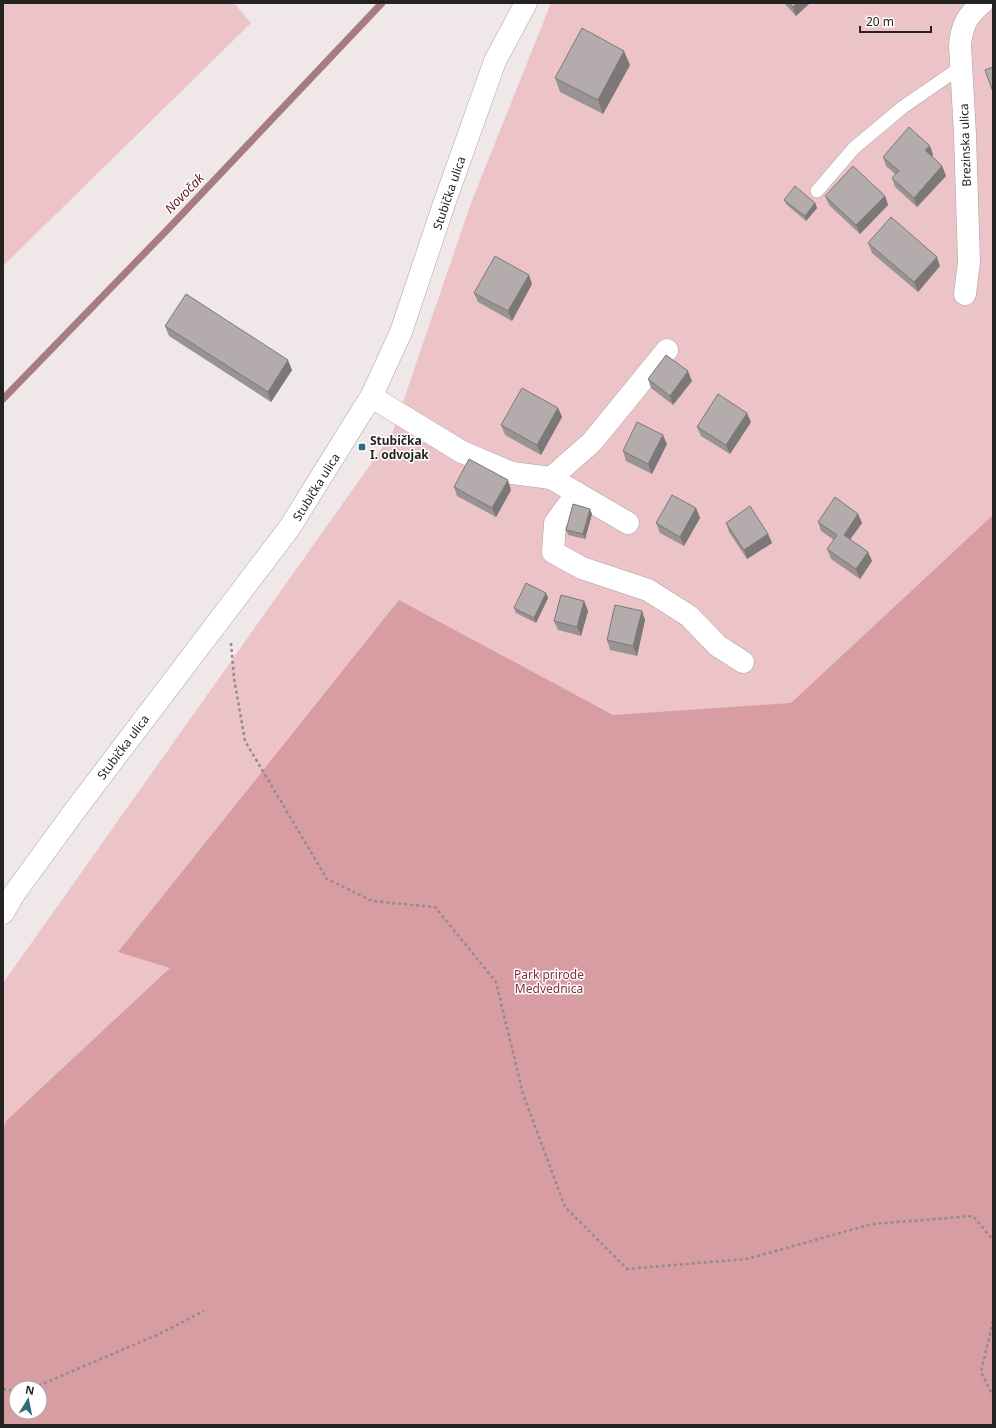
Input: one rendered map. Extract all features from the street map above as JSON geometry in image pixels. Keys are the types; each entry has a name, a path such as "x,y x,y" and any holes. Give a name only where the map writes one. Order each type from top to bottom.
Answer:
{"street":[{"name":"Stubička ulica","path":"3,913 14,894 73,813 290,527 372,395 401,332 444,204 496,61 526,3"},
{"name":"Brezinska ulica","path":"965,294 969,262 965,135 960,45 966,20 982,3"},
{"path":"551,478 592,442 667,350"},
{"path":"372,395 380,402 462,452 512,473 551,478 628,523"},
{"path":"577,493 555,523 553,552 582,568 648,590 689,616 718,646 743,662"}],"lane":[{"path":"817,191 854,148 903,107 961,67"}],"path":[{"path":"229,608 234,678 245,741 327,879 372,901 435,907 496,982 523,1094 565,1207 627,1269 747,1259 872,1224 973,1216 993,1240"},
{"path":"48,1382 159,1334 204,1311"},
{"path":"993,1321 981,1372 993,1396"}],"green space":[{"path":"3,3 234,3 251,23 3,266"},
{"name":"Park prirode Medvednica","path":"551,3 993,3 993,1425 3,1425 3,983 392,434 471,203"},
{"name":"Park prirode Medvednica","path":"993,515 993,1425 3,1425 3,1128 7,1120 170,968 118,952 399,600 613,715 791,703"}],"building":[{"path":"789,3 797,3 793,7"},
{"path":"582,28 624,51 598,100 555,78"},
{"path":"993,67 993,92 985,70"},
{"path":"909,127 930,146 925,150 942,166 914,198 892,178 899,171 883,157"},
{"path":"853,166 885,196 856,225 825,196"},
{"path":"795,186 815,203 805,216 784,200"},
{"path":"891,217 937,257 914,282 868,243"},
{"path":"495,256 529,275 508,311 474,293"},
{"path":"186,294 288,360 268,392 165,326"},
{"path":"666,355 688,371 670,396 648,379"},
{"path":"522,388 558,408 537,445 501,425"},
{"path":"718,394 747,413 726,445 697,427"},
{"path":"637,422 663,435 648,464 623,451"},
{"path":"469,459 508,480 492,508 454,487"},
{"path":"672,495 696,508 680,537 656,523"},
{"path":"835,497 858,514 844,535 868,552 856,569 827,549 837,535 818,522"},
{"path":"573,504 590,509 583,534 566,530"},
{"path":"750,506 768,534 744,550 726,523"},
{"path":"526,583 546,593 534,618 514,608"},
{"path":"561,595 584,601 577,627 554,621"},
{"path":"615,605 642,611 633,646 607,640"}],"waterway":[{"name":"Novočak","path":"3,399 169,228 382,3"}],"place":[{"name":"Stubička I. odvojak","path":"362,447"}]}
